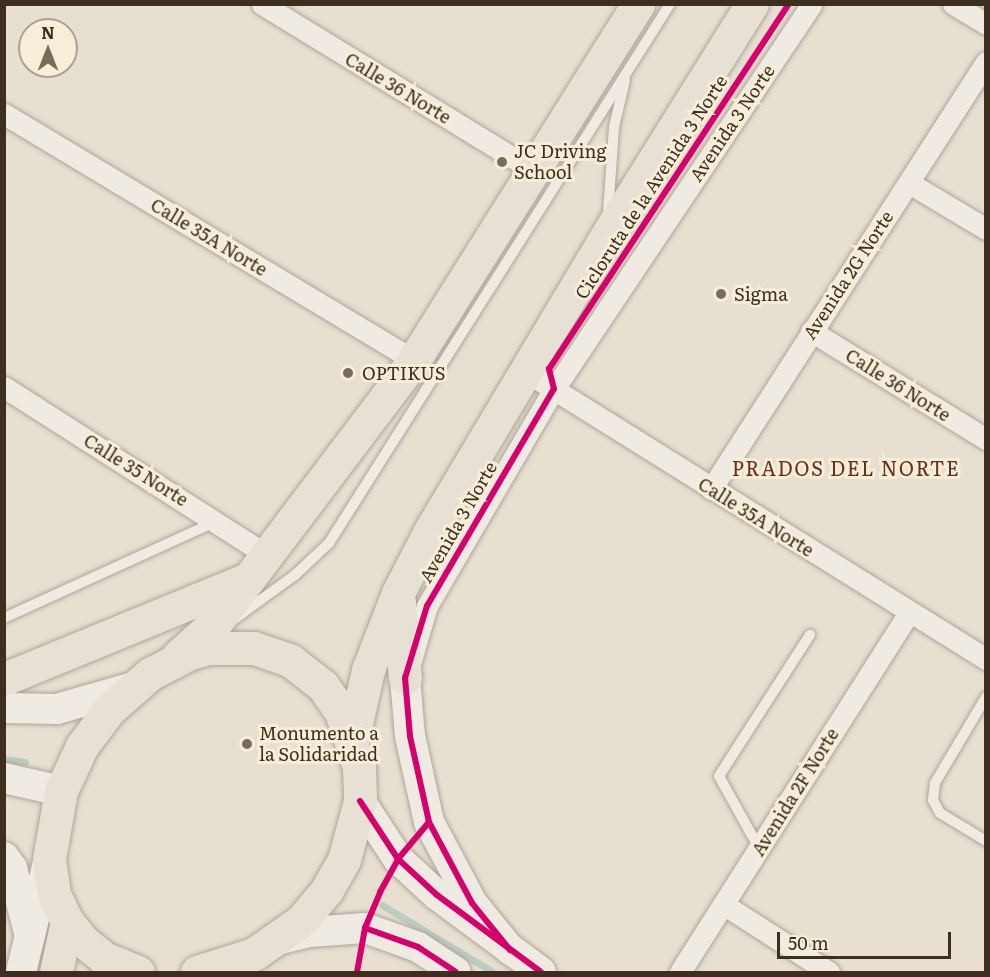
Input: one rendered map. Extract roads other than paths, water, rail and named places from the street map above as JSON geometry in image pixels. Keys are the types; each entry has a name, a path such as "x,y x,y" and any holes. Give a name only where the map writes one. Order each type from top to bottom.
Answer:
{"main road":[{"path":"21,972 32,941 61,791 82,746 109,710 133,687 182,656 216,622 414,360 638,4"},
{"name":"Avenida 3 Norte","path":"352,741 368,670 398,593 430,531 541,381 607,235 752,4"},
{"path":"4,679 258,566"},
{"path":"398,593 410,736 429,822 472,903 510,950"},
{"path":"182,656 209,648 254,648 291,662 322,686 341,712 359,766 360,801 344,860 327,890 301,921 278,940 254,954 205,971"},
{"path":"4,708 57,709 133,687"},
{"path":"4,778 61,791"},
{"path":"360,801 399,859 437,896 541,972"},
{"path":"4,857 12,868 32,941"},
{"path":"49,859 54,894 67,921 104,958 138,972"},
{"path":"56,972 67,921"},
{"path":"278,940 309,932 365,928 418,947 456,972"}],"street":[{"name":"Calle 36 Norte","path":"262,4 534,171"},
{"name":"Avenida 3 Norte","path":"405,678 427,606 541,381 812,4"},
{"path":"953,4 986,24"},
{"name":"Avenida 2G Norte","path":"711,489 986,62"},
{"name":"Calle 35A Norte","path":"4,114 414,360"},
{"path":"909,183 986,229"},
{"name":"Calle 36 Norte","path":"811,331 986,439"},
{"name":"Calle 35A Norte","path":"541,381 986,659"},
{"name":"Calle 35 Norte","path":"4,387 218,521 258,566"},
{"name":"Avenida 2F Norte","path":"680,972 909,612"},
{"path":"723,904 829,972"}],"lane":[{"path":"182,656 295,575 330,543 670,4"},
{"path":"607,235 614,127 627,72"},
{"path":"4,618 218,521"},
{"path":"759,848 719,776 810,635"},
{"path":"986,697 935,783 933,800 940,813 986,841"}],"waterway":[{"path":"4,759 25,762"},
{"path":"382,905 493,972"}],"place":[{"name":"JC Driving School","path":"502,162"},
{"name":"Sigma","path":"721,294"},
{"name":"OPTIKUS","path":"348,373"},
{"name":"Monumento a la Solidaridad","path":"247,744"}],"district":[{"name":"PRADOS DEL NORTE","path":"846,467"}]}
